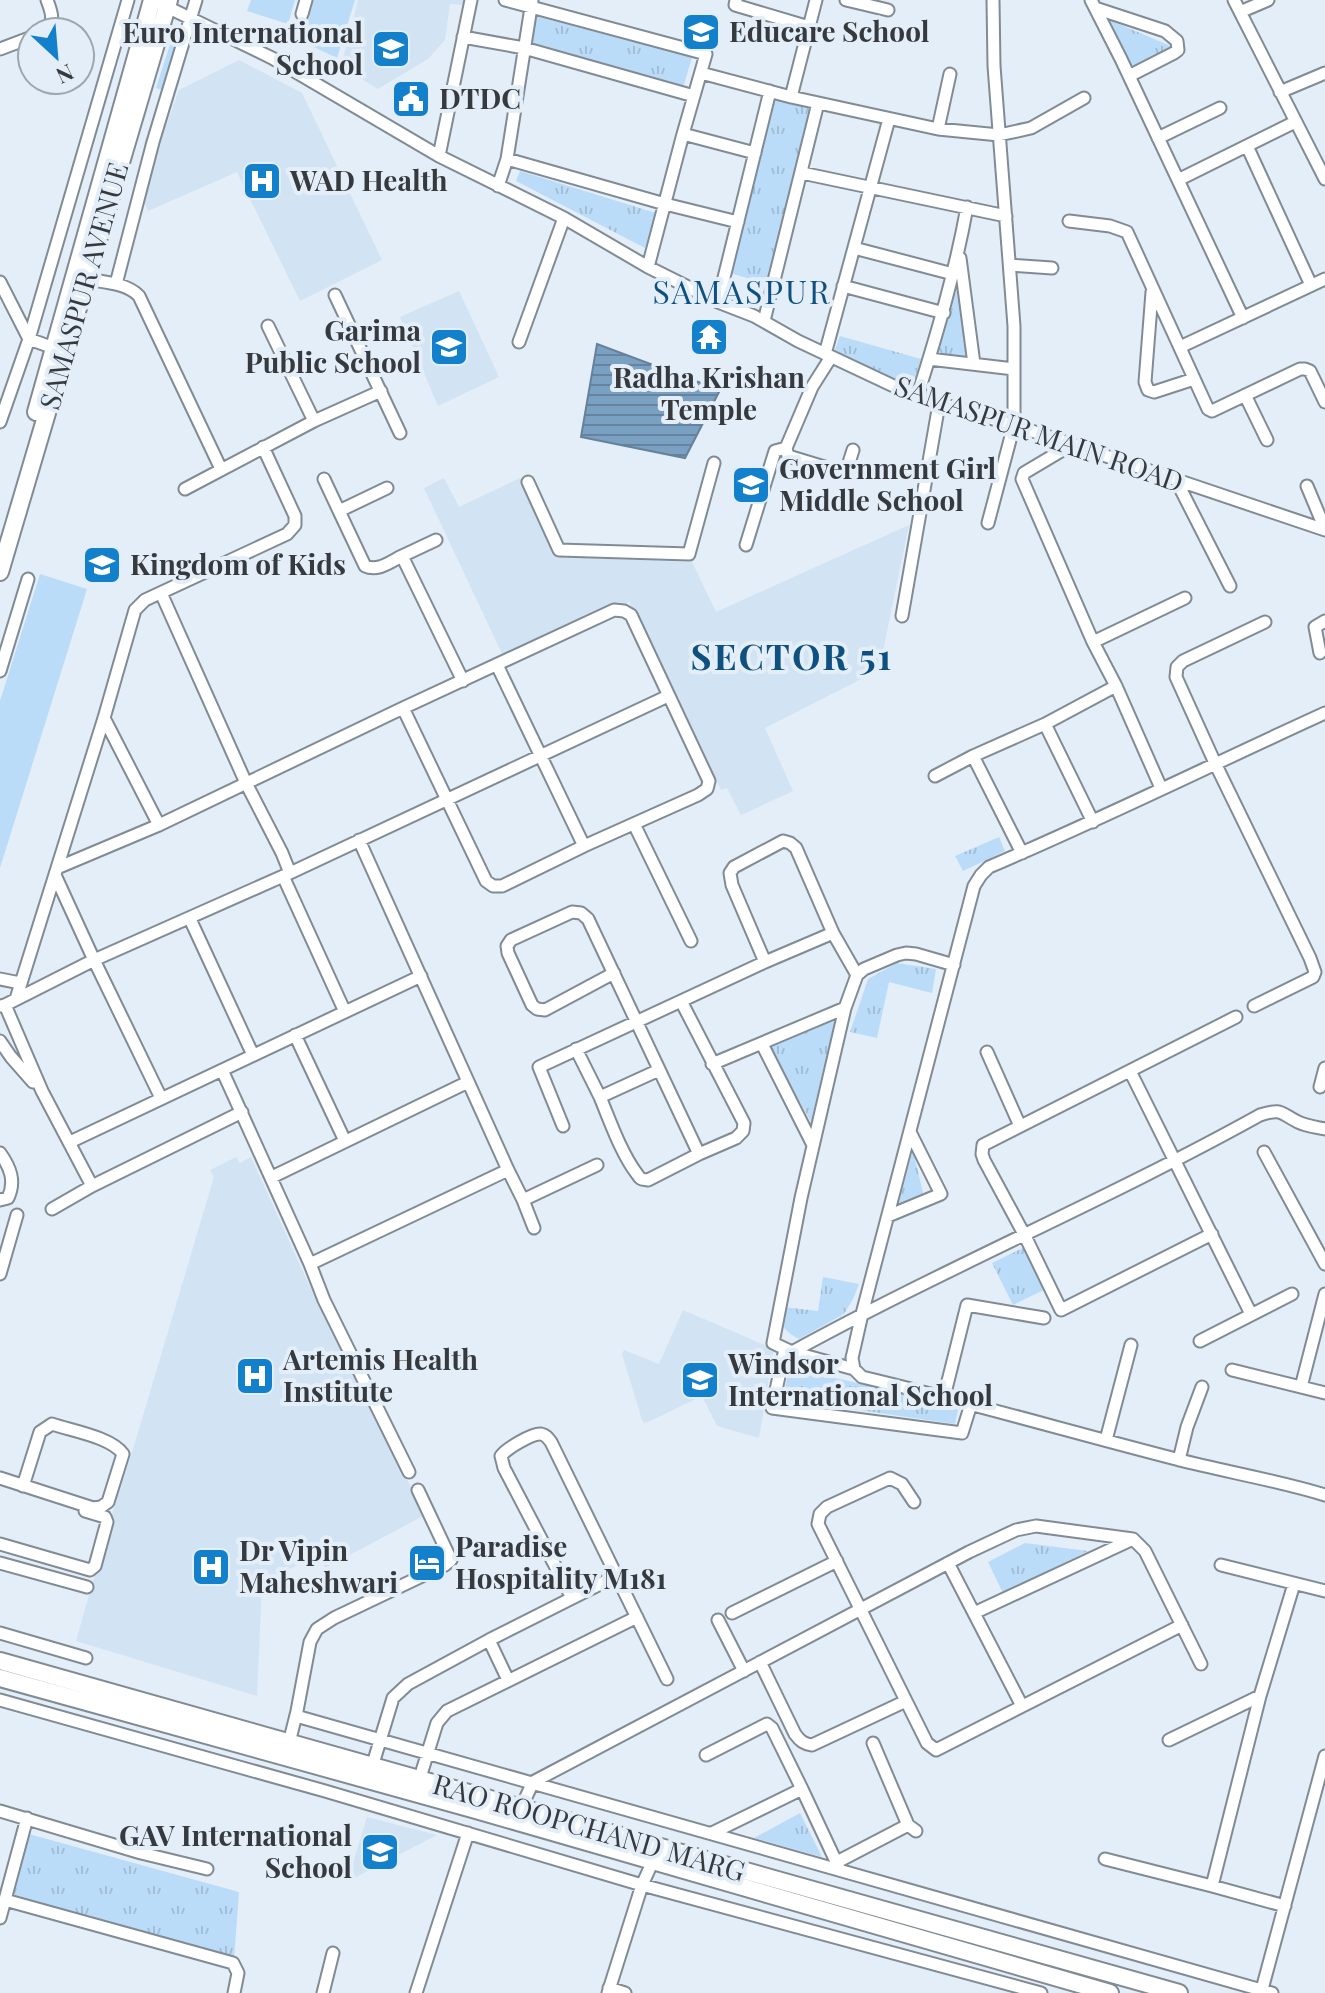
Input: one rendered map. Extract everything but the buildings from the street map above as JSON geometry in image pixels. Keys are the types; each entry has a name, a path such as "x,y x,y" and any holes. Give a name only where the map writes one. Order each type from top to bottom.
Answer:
{"main road":[{"name":"SAMASPUR AVENUE","path":"0,572 86,279 160,2"},
{"name":"SAMASPUR AVENUE","path":"0,541 54,348 160,2"},
{"name":"RAO ROOPCHAND MARG","path":"0,1661 372,1767 417,1786 653,1861 1179,1993"},
{"name":"RAO ROOPCHAND MARG","path":"0,1678 417,1786 521,1808 841,1907 1077,1989 1110,1993"}],"street":[{"path":"0,422 29,339 128,0"},
{"path":"116,284 153,142 196,0"},
{"path":"302,14 306,0"},
{"path":"439,156 471,0"},
{"path":"505,0 532,4 706,54 648,267"},
{"path":"736,0 735,5 809,27"},
{"path":"791,97 816,0"},
{"path":"846,0 888,10"},
{"path":"988,523 1014,425 1014,326 994,66 993,0"},
{"path":"1234,0 1325,179"},
{"path":"1240,12 1268,0"},
{"name":"SAMASPUR MAIN ROAD","path":"160,2 272,58 439,156 564,218 648,267 917,397 1014,425 1325,530"},
{"path":"498,186 507,159 532,4"},
{"path":"1093,4 1165,31 1177,41 1178,50 1129,76"},
{"path":"1093,4 1243,318"},
{"path":"463,37 524,48 694,96"},
{"path":"701,73 889,119 938,129 999,135 1031,128 1084,98"},
{"path":"1280,92 1325,73"},
{"path":"938,129 950,74"},
{"path":"718,302 770,91"},
{"path":"764,321 818,103"},
{"path":"1158,138 1220,108"},
{"path":"853,450 847,469 841,472 788,456 786,448 828,356 843,286 889,119"},
{"path":"1178,180 1295,122"},
{"path":"683,134 755,153"},
{"path":"1247,146 1311,285"},
{"path":"507,159 738,222"},
{"path":"802,173 1006,216"},
{"path":"917,397 944,313 967,207"},
{"path":"519,342 564,218"},
{"path":"1069,221 1110,226 1127,232 1208,409 1212,411 1300,369 1310,371 1325,402"},
{"path":"854,248 953,274"},
{"path":"959,252 974,364"},
{"path":"1010,265 1052,268"},
{"path":"86,279 116,284 133,290 139,296 221,469"},
{"path":"1180,347 1325,279"},
{"path":"0,282 29,339 54,348"},
{"path":"843,286 944,313"},
{"path":"1153,288 1145,382 1148,390 1154,392 1194,379"},
{"path":"335,295 400,433"},
{"path":"268,326 314,421"},
{"path":"929,359 1014,369"},
{"path":"185,489 314,421 381,391"},
{"path":"1245,395 1267,440"},
{"path":"902,616 939,404"},
{"path":"1071,445 1024,473 1022,479 1161,788"},
{"path":"16,999 135,610 145,600 287,534 295,525 295,516 263,447"},
{"path":"746,545 775,451 786,448"},
{"path":"528,482 559,550 689,554 714,463"},
{"path":"324,479 365,566 377,568 436,540"},
{"path":"1176,480 1230,586"},
{"path":"1307,486 1325,530"},
{"path":"339,511 387,488"},
{"path":"402,556 463,681"},
{"path":"0,671 28,579"},
{"path":"161,593 246,783 282,853 286,875 345,1012"},
{"path":"1093,642 1185,598"},
{"path":"56,872 159,825 403,708 614,610 631,615 709,781 707,789 502,886 493,886 486,881 403,708"},
{"path":"1320,653 1315,627 1325,621"},
{"path":"1254,1006 1313,977 1315,972 1176,677 1177,667 1183,661 1265,622"},
{"path":"497,665 584,846"},
{"path":"935,776 1045,724 1116,686"},
{"path":"92,1186 2,1006 94,960 286,875 668,696"},
{"path":"854,1369 852,1358 862,1314 974,886 981,875 989,867 1093,822 1325,713"},
{"path":"104,718 159,825"},
{"path":"1045,724 1093,822"},
{"path":"973,756 1022,853"},
{"path":"634,824 691,941"},
{"path":"359,840 534,1228"},
{"path":"765,962 732,885 730,873 734,867 783,841 796,848 833,933 857,975"},
{"path":"56,872 94,960 161,1098"},
{"path":"614,973 545,1010 537,1009 532,1005 507,946 511,940 572,912 581,913 588,919 614,973 699,1154"},
{"path":"190,919 253,1055"},
{"path":"563,1126 539,1067 833,933"},
{"path":"954,965 906,953 864,969 857,975 845,1008 801,1198 773,1343 788,1351 854,1369 862,1377 1325,1495"},
{"path":"70,1142 421,976"},
{"path":"0,979 20,983"},
{"path":"576,1049 637,1174 641,1179 648,1180 736,1138 743,1131 744,1123 681,1001"},
{"path":"712,1064 845,1008"},
{"path":"1212,1234 1061,1310 982,1154 983,1145 1236,1017"},
{"path":"295,1035 345,1141"},
{"path":"0,1041 42,1091"},
{"path":"762,1044 813,1146"},
{"path":"987,1052 1020,1126"},
{"path":"1320,1087 1325,1068"},
{"path":"222,1070 324,1300 409,1472"},
{"path":"600,1097 659,1070"},
{"path":"1130,1071 1251,1314"},
{"path":"272,1177 468,1082"},
{"path":"971,1404 962,1433 772,1408 788,1351 1175,1162 1260,1115 1282,1111 1300,1123 1325,1129"},
{"path":"52,1209 242,1112"},
{"path":"888,1216 941,1194 910,1132"},
{"path":"1264,1152 1325,1264"},
{"path":"0,1153 8,1165 13,1187 8,1198 0,1200"},
{"path":"523,1200 597,1165"},
{"path":"310,1264 508,1170"},
{"path":"0,1274 3,1250 17,1215"},
{"path":"1200,1341 1292,1294"},
{"path":"1301,1387 1325,1294"},
{"path":"944,1397 967,1305 1044,1318"},
{"path":"1106,1440 1131,1345"},
{"path":"1232,1370 1325,1393"},
{"path":"1179,1460 1202,1387"},
{"path":"0,1478 23,1486 93,1508 101,1507 108,1502 123,1454 108,1442 52,1424 40,1432 23,1486"},
{"path":"572,1598 504,1468 501,1456 505,1450 536,1434 544,1435 551,1442 667,1679"},
{"path":"914,1502 902,1484 890,1478 827,1507 820,1514 818,1524 927,1743 936,1750 1182,1625"},
{"path":"0,1484 105,1517 107,1522 95,1566 90,1570 0,1544"},
{"path":"289,1743 310,1642 317,1629 451,1560 418,1490"},
{"path":"521,1808 533,1782 969,1552 1025,1527 1133,1539 1145,1551 1201,1664"},
{"path":"974,1613 1133,1539"},
{"path":"732,1613 837,1561"},
{"path":"0,1563 87,1587"},
{"path":"948,1563 1022,1706"},
{"path":"1221,1565 1325,1591"},
{"path":"372,1767 393,1698 399,1691 489,1640 616,1576"},
{"path":"1212,1886 1260,1696 1294,1584"},
{"path":"417,1786 437,1723 447,1711 637,1617"},
{"path":"718,1620 744,1671"},
{"path":"0,1633 86,1658"},
{"path":"489,1640 508,1680"},
{"path":"760,1662 795,1734 806,1744 812,1745 906,1701"},
{"path":"1169,1740 1260,1696"},
{"path":"0,1700 642,1885 1041,1993"},
{"path":"296,1716 1100,1939 1265,1992 1325,1756"},
{"path":"706,1755 767,1724 772,1728 843,1868 841,1907"},
{"path":"843,1868 912,1828 873,1743"},
{"path":"712,1833 802,1789"},
{"path":"0,1811 141,1853 207,1869"},
{"path":"0,1918 27,1818"},
{"path":"416,1993 468,1833"},
{"path":"1105,1859 1285,1906"},
{"path":"625,1993 608,1991 642,1885 653,1861"},
{"path":"5,1900 233,1963 238,1973 234,1993"},
{"path":"323,1993 333,1953"}],"shaded area":[{"name":"Euro International School","path":"358,0 465,0 463,5 450,4 445,40 428,59 378,89 341,66"},
{"path":"239,60 302,93 382,260 300,301 237,172 148,211 141,195 179,90"},
{"name":"Garima Public School","path":"459,291 499,377 438,406 400,317"},
{"path":"597,344 720,390 685,458 581,437"},
{"path":"444,478 459,507 520,478 557,557 692,562 716,612 909,525 879,670 765,728 793,791 741,815 727,788 721,790 629,602 504,658 424,488"},
{"name":"Artemis Health Institute","path":"236,1157 240,1163 251,1157 310,1287 425,1515 325,1568 319,1553 262,1584 257,1696 76,1641 214,1177 210,1170"},
{"name":"Windsor International School","path":"683,1310 774,1349 759,1438 717,1426 702,1396 648,1422 642,1420 622,1354 624,1350 659,1364"},
{"name":"GAV International School","path":"367,1817 437,1835 354,1878 351,1870"}],"green space":[{"path":"251,0 295,0 288,24 247,11"},
{"path":"312,0 355,0 337,58 299,40"},
{"path":"536,12 693,54 683,88 530,46"},
{"path":"1105,18 1173,47 1132,68"},
{"path":"175,29 184,32 165,91 156,88"},
{"path":"772,94 815,106 772,285 726,272"},
{"path":"520,171 656,213 645,248 516,181"},
{"path":"960,280 971,361 932,357"},
{"path":"840,336 921,359 912,388 834,352"},
{"path":"40,574 87,589 0,868 0,701"},
{"path":"999,837 1005,851 963,871 955,856"},
{"path":"897,963 936,969 932,993 889,982 877,1038 850,1032 868,979"},
{"path":"835,1020 811,1122 769,1046"},
{"path":"913,1150 924,1197 897,1210"},
{"path":"1027,1246 1048,1288 1013,1305 992,1263"},
{"path":"823,1277 859,1284 844,1314 799,1339 784,1327 783,1307 818,1311"},
{"path":"789,1368 959,1405 955,1424 783,1399"},
{"path":"1025,1543 1088,1551 1003,1593 988,1562"},
{"path":"800,1813 822,1857 754,1838"},
{"path":"29,1834 239,1892 234,1959 13,1898"}],"place":[{"name":"Educare School","path":"701,32"},
{"name":"Euro International School","path":"391,49"},
{"name":"DTDC","path":"411,99"},
{"name":"WAD Health","path":"262,181"},
{"name":"Radha Krishan Temple","path":"709,337"},
{"name":"Garima Public School","path":"449,347"},
{"name":"Government Girl Middle School","path":"751,485"},
{"name":"Kingdom of Kids","path":"102,565"},
{"name":"Artemis Health Institute","path":"255,1376"},
{"name":"Windsor International School","path":"700,1380"},
{"name":"Paradise Hospitality M181","path":"427,1563"},
{"name":"Dr Vipin Maheshwari","path":"211,1567"},
{"name":"GAV International School","path":"380,1852"}],"district":[{"name":"SAMASPUR","path":"742,293"},
{"name":"SECTOR 51","path":"792,657"}]}
